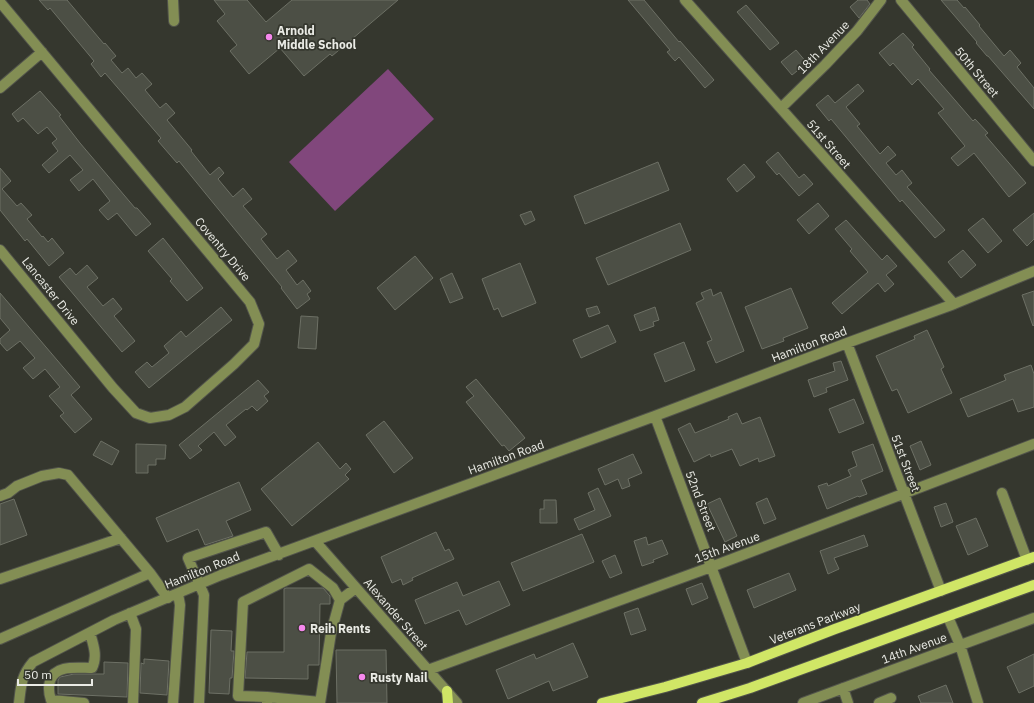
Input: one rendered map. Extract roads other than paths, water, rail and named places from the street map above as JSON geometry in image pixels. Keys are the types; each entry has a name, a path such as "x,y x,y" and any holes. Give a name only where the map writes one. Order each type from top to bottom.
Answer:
{"main road":[{"name":"Veterans Parkway","path":"602,703 672,685 747,663 835,629 1031,558"},
{"path":"702,703 750,688 1034,585"},
{"path":"447,691 448,703"}],"street":[{"path":"173,0 174,21"},
{"name":"51st Street","path":"685,0 954,304"},
{"name":"18th Avenue","path":"781,108 857,32 881,0"},
{"name":"50th Street","path":"901,0 1034,161"},
{"name":"Coventry Drive","path":"0,2 250,302 259,324 254,344 198,396 185,407 169,415 150,418 136,413 113,388 81,348"},
{"path":"0,88 42,52"},
{"name":"Lancaster Drive","path":"0,250 81,348"},
{"name":"Hamilton Road","path":"19,703 21,684 25,671 33,662 130,613 200,584 954,304 1034,271"},
{"name":"51st Street","path":"847,343 941,591"},
{"name":"52nd Street","path":"655,416 747,663"},
{"name":"15th Avenue","path":"428,670 711,567 904,495 1034,444"},
{"path":"0,496 8,493 18,486 42,476 59,473 68,475 150,573 173,596 180,605 173,703"},
{"path":"1002,493 1031,558"},
{"path":"199,703 204,596 188,558 266,532 279,555"},
{"path":"0,579 121,538"},
{"name":"Alexander Street","path":"315,541 457,703"},
{"path":"340,600 333,588 309,569 244,602 238,696 267,700 320,703 331,633 340,600 356,588"},
{"path":"0,639 150,573"},
{"path":"130,613 136,628 133,703"},
{"path":"948,617 960,645 978,703"},
{"name":"14th Avenue","path":"803,703 1034,618"},
{"path":"84,703 51,700 48,687 50,679 61,669 92,668 95,661 94,648 90,632"},
{"path":"843,688 848,703"},
{"path":"879,703 891,698"}],"place":[{"name":"Arnold Middle School","path":"269,37"},
{"name":"Reih Rents","path":"302,628"},
{"name":"Rusty Nail","path":"362,677"}]}
